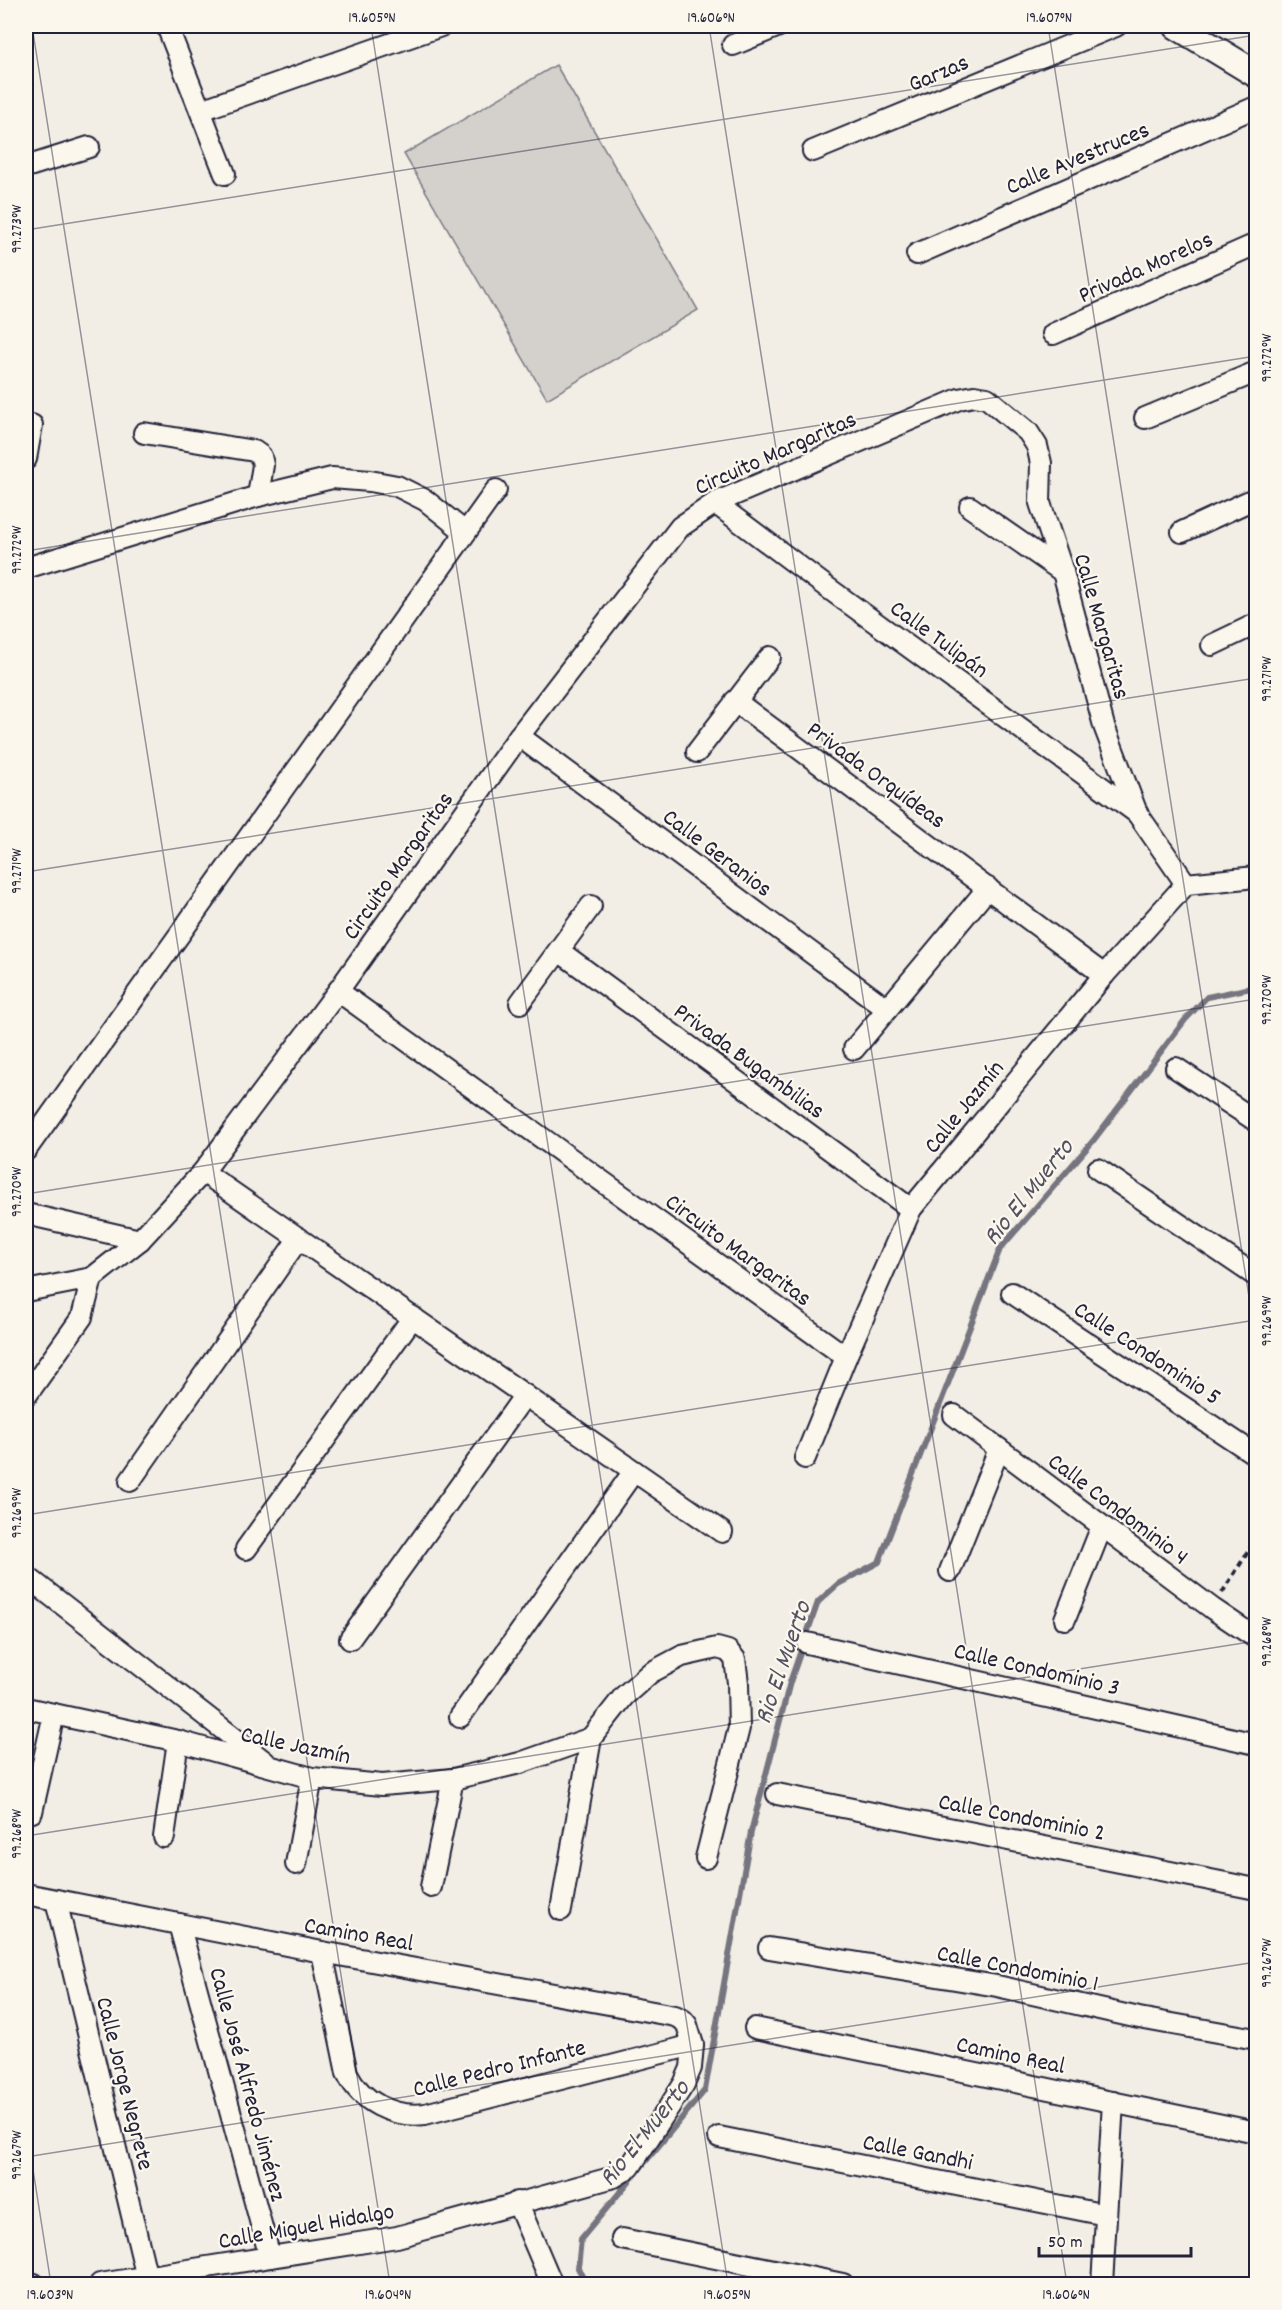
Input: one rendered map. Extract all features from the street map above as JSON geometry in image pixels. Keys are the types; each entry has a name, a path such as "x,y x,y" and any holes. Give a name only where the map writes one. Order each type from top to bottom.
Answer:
{"main road":[{"path":"1177,26 1257,74"}],"street":[{"path":"167,26 225,174"},
{"path":"201,110 441,26"},
{"path":"733,45 779,26"},
{"name":"Garzas","path":"813,151 1116,26"},
{"name":"Calle Avestruces","path":"917,254 1257,107"},
{"path":"26,167 89,147"},
{"name":"Privada Morelos","path":"1053,334 1257,244"},
{"path":"1145,418 1257,372"},
{"name":"Circuito Margaritas","path":"846,1357 339,991 519,736 680,527 715,503 959,399 974,396"},
{"name":"Calle Margaritas","path":"974,396 987,398 1028,432 1037,446 1041,463 1040,503 1063,572 1104,726 1137,813 1186,884"},
{"path":"26,459 32,424"},
{"path":"144,433 254,451 261,456 263,465 258,496"},
{"path":"26,568 258,496 332,478 398,486 425,500 465,532"},
{"path":"26,1150 496,490"},
{"path":"1182,532 1257,498"},
{"name":"Calle Tulipán","path":"715,503 1137,813"},
{"path":"969,507 1063,572"},
{"path":"1212,645 1257,624"},
{"path":"697,752 770,657"},
{"name":"Privada Orquídeas","path":"735,701 1104,975"},
{"name":"Calle Geranios","path":"519,736 887,1009"},
{"path":"1186,884 1257,877"},
{"name":"Calle Jazmín","path":"805,1458 846,1357 911,1209 1104,975 1186,884"},
{"path":"854,1049 988,888"},
{"path":"520,1003 591,906"},
{"name":"Privada Bugambilias","path":"558,951 911,1209"},
{"path":"26,1291 92,1278 140,1240 204,1172 339,991"},
{"path":"1176,1068 1257,1120"},
{"path":"1098,1170 1257,1276"},
{"path":"204,1172 722,1532"},
{"path":"26,1214 140,1240"},
{"path":"130,1481 299,1238"},
{"path":"26,1396 82,1317 92,1278"},
{"name":"Calle Condominio 5","path":"1012,1293 1257,1455"},
{"path":"246,1549 413,1317"},
{"path":"350,1639 525,1395"},
{"name":"Calle Condominio 4","path":"954,1415 1213,1609 1257,1638"},
{"path":"950,1571 999,1449"},
{"path":"460,1718 634,1471"},
{"path":"1065,1619 1102,1526"},
{"path":"26,1576 274,1769"},
{"name":"Calle Condominio 3","path":"807,1643 1257,1744"},
{"path":"561,1910 591,1738 624,1696 650,1672 692,1652 717,1648 728,1651 735,1659 739,1728 706,1858"},
{"name":"Calle Jazmín","path":"26,1708 178,1741 312,1778 382,1785 453,1779 520,1763 591,1738"},
{"path":"32,1812 54,1714"},
{"path":"164,1837 178,1741"},
{"path":"296,1864 312,1778"},
{"path":"430,1887 453,1779"},
{"name":"Calle Condominio 2","path":"777,1794 1257,1889"},
{"name":"Camino Real","path":"26,1893 322,1952 675,2016 687,2025 693,2045"},
{"name":"Calle Jorge Negrete","path":"56,1900 147,2278"},
{"name":"Calle José Alfredo Jiménez","path":"179,1924 270,2257"},
{"name":"Calle Condominio 1","path":"769,1948 997,1986 1139,2018 1257,2039"},
{"name":"Calle Pedro Infante","path":"322,1952 346,2073 354,2088 365,2098 395,2114 410,2116 424,2114 693,2045"},
{"name":"Camino Real","path":"755,2028 1257,2132"},
{"name":"Calle Miguel Hidalgo","path":"100,2284 397,2237 623,2173 630,2167 684,2084 691,2068 693,2045"},
{"path":"1102,2284 1113,2102"},
{"name":"Calle Gandhi","path":"719,2137 1106,2215"},
{"path":"517,2202 550,2283"},
{"path":"622,2239 843,2284"},
{"path":"26,2281 33,2284"}],"path":[{"path":"1213,1609 1257,1539"}],"shaded area":[{"path":"556,65 698,310 547,399 404,154"}],"waterway":[{"name":"Rio El Muerto","path":"587,2284 578,2268 581,2239 705,2090 751,1832 790,1682 818,1602 838,1584 879,1562 1000,1249 1093,1141 1185,1020 1207,997 1256,987"}]}
